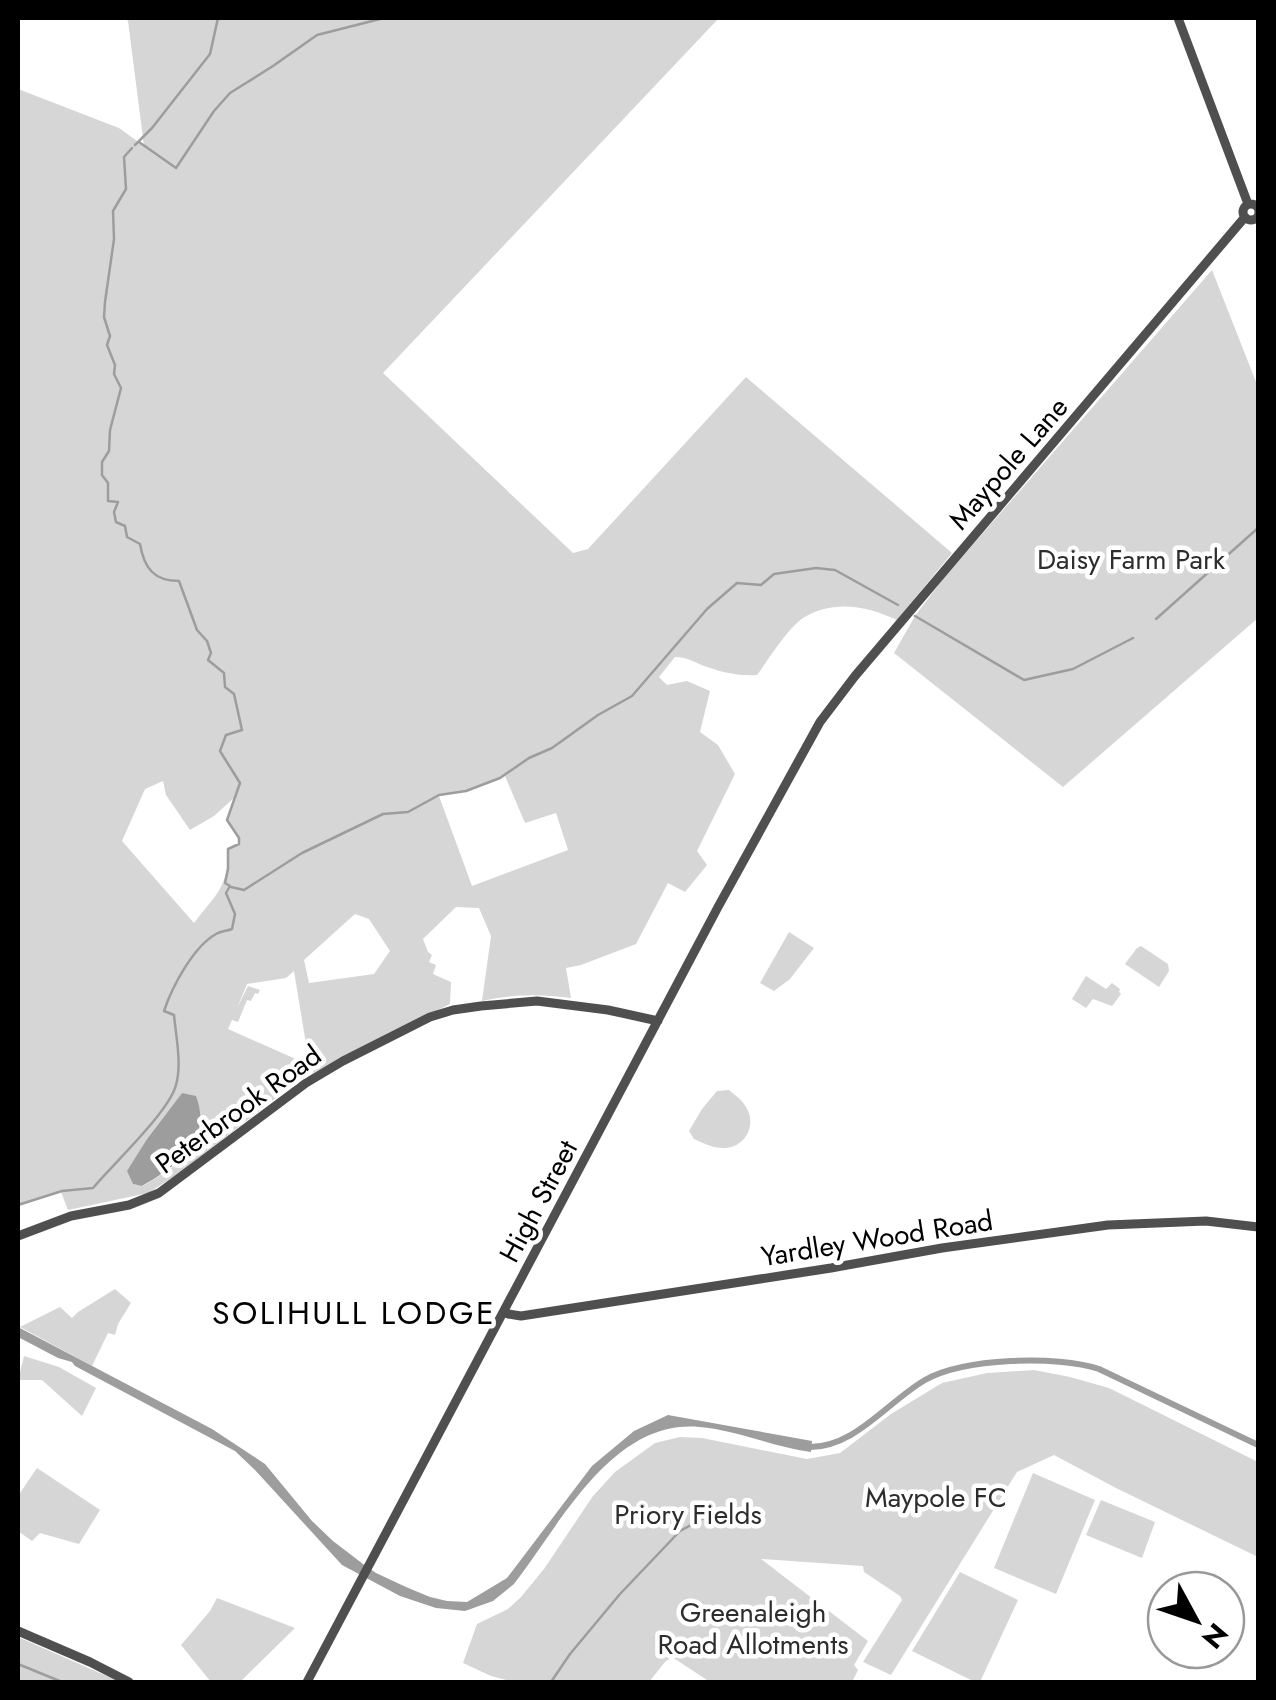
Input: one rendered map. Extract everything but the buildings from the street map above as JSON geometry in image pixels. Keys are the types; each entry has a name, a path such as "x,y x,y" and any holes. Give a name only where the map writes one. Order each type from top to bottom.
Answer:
{"street":[{"path":"1178,18 1242,188 1255,202 1243,210 1253,221"},
{"name":"Maypole Lane","path":"809,742 855,676 1253,221"},
{"name":"High Street","path":"307,1682 809,742"},
{"name":"Peterbrook Road","path":"18,1236 71,1216 130,1205 159,1193 306,1083 430,1017 467,1008 536,1001 658,1021"},
{"name":"Yardley Wood Road","path":"505,1311 522,1316 1108,1225 1206,1221 1258,1227"},
{"path":"18,1631 129,1682"}],"green space":[{"path":"124,18 719,18 383,373 573,553 588,549 746,377 952,553 897,620 850,607 814,612 791,629 757,675 726,672 675,657 659,677 667,685 687,681 710,691 700,732 718,745 735,774 697,851 707,865 685,892 668,883 636,944 566,968 571,998 526,995 482,1001 491,936 479,908 456,907 423,939 432,955 429,962 436,965 433,974 451,982 450,1004 311,1074 294,971 286,978 247,984 237,1008 248,986 260,990 251,1001 247,1000 238,1022 232,1020 228,1029 298,1060 294,1084 148,1193 68,1210 61,1192 18,1205 18,89 119,128 144,146 128,21","holes":["505,776 525,823 556,813 568,850 472,886 439,796 466,791","163,781 166,795 190,830 235,797 227,820 239,844 228,849 223,882 194,923 122,841 145,789","355,914 369,919 390,951 374,974 309,983 304,960","182,1093 199,1106 198,1133 188,1153 143,1186 133,1184 128,1171"]},
{"name":"Daisy Farm Park","path":"1212,270 1258,387 1258,618 1063,787 894,653 943,579"},
{"path":"789,932 814,948 790,979 774,991 760,983"},
{"path":"1141,946 1168,964 1169,971 1159,987 1125,964"},
{"path":"1086,976 1106,989 1112,983 1120,989 1121,994 1112,1006 1093,999 1086,1008 1072,999"},
{"path":"729,1090 749,1114 748,1134 732,1147 721,1148 694,1139 689,1131 702,1109 717,1091"},
{"path":"115,1289 131,1303 115,1335 108,1333 92,1366 20,1327 60,1307 72,1318"},
{"path":"24,1356 59,1367 96,1388 82,1416 42,1380 18,1380"},
{"name":"Priory Fields","path":"1034,1370 1109,1388 1258,1462 1258,1557 1054,1455 1017,1472 891,1675 863,1662 902,1600 900,1596 864,1572 863,1566 761,1559 868,1641 854,1665 858,1670 852,1682 710,1682 672,1657 649,1682 514,1682 463,1663 477,1624 508,1609 521,1597 593,1496 615,1472 655,1443 680,1437 702,1438 807,1459 840,1453 891,1414 942,1383 987,1373"},
{"path":"37,1468 100,1510 79,1544 40,1533 32,1541 18,1531 18,1496"},
{"path":"1033,1473 1095,1500 1056,1594 994,1568"},
{"path":"1101,1500 1155,1522 1142,1558 1086,1535"},
{"path":"960,1572 1018,1600 980,1682 912,1651"},
{"path":"217,1598 295,1628 240,1682 211,1682 181,1645"},
{"path":"18,1637 118,1681 18,1682"}],"shaded area":[{"path":"182,1093 196,1096 200,1126 196,1139 168,1170 142,1186 133,1184 127,1171"},
{"path":"18,1327 212,1429 265,1464 312,1521 363,1564 406,1587 447,1601 467,1602 507,1578 592,1466 634,1431 668,1415 812,1441 811,1452 699,1427 668,1429 640,1440 591,1480 514,1584 493,1601 465,1611 436,1608 400,1596 342,1565 235,1451 18,1337"}],"waterway":[{"path":"135,145 210,54 218,18"},
{"path":"139,142 176,168 230,93 317,35 384,18"},
{"path":"18,1205 62,1191 93,1188 163,1109 176,1085 178,1068 174,1015 164,1011 192,958 207,940 232,929 235,914 226,893 230,886 225,883 228,849 239,844 239,838 227,820 240,783 220,751 226,735 242,730 234,694 225,687 224,673 208,660 211,653 207,641 197,630 179,581 157,576 144,560 140,544 127,537 125,526 116,522 118,502 108,501 108,483 102,475 121,388 107,345 110,336 104,317 114,239 113,211 126,189 124,157 132,148"},
{"path":"1156,619 1258,528"},
{"path":"231,887 244,890 302,853 383,814 408,812 439,795 466,791 500,778 552,748 632,696 707,609 737,583 761,585 774,574 816,568 835,570 898,605"},
{"path":"915,616 1024,680 1073,669 1133,638"},
{"path":"807,1447 824,1446 855,1432 925,1380 963,1367 1011,1361 1060,1362 1099,1369 1258,1445"},
{"path":"551,1682 620,1594 680,1531 727,1509"},
{"path":"18,1664 62,1682"}],"district":[{"name":"SOLIHULL LODGE","path":"354,1313"}],"park label":[{"name":"Maypole FC","path":"936,1497"},
{"name":"Greenaleigh Road Allotments","path":"753,1628"}]}
